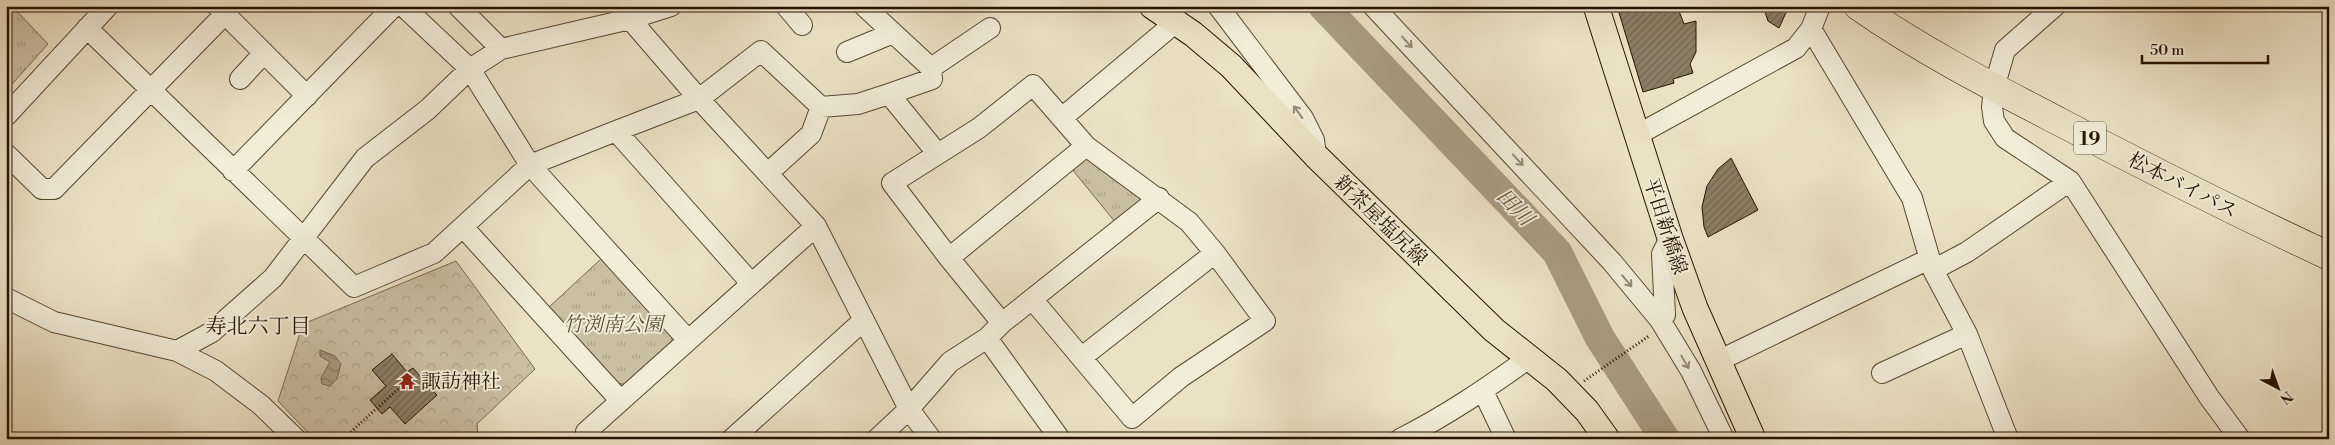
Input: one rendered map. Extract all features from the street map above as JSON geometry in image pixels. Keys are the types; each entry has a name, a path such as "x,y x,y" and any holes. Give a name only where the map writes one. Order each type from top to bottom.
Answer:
{"highway":[{"name":"松本バイパス","path":"1858,6 1899,36 1994,88 2190,190 2329,256"}],"main road":[{"name":"新茶屋塩尻線","path":"1152,6 1176,22 1231,66 1316,156 1494,330 1557,380 1587,411 1607,439"},
{"name":"平田新橋線","path":"1596,6 1694,308 1753,439"}],"street":[{"path":"6,116 108,6"},
{"path":"232,170 394,6"},
{"path":"404,6 470,69 530,165 688,340"},
{"path":"458,6 502,49"},
{"path":"177,352 212,332 273,278 365,158 427,110 470,69 502,49 630,19 671,6"},
{"path":"786,6 802,24"},
{"path":"87,28 354,288 434,253 530,165 699,99 761,51 821,107 858,104 932,80 932,68 864,6"},
{"path":"1218,6 1303,118 1314,140 1316,156"},
{"path":"1374,6 1612,262 1655,327 1691,372 1724,439"},
{"path":"1637,135 1796,48 1811,29 1820,6"},
{"path":"2054,6 2005,50 1994,88 1992,107 1994,121 2005,138 2070,181 2209,397 2240,439"},
{"path":"6,154 42,189 54,189 151,91 221,10 307,96"},
{"path":"630,19 699,99 816,226 909,409 930,439"},
{"path":"1063,117 1176,22"},
{"path":"932,68 990,28"},
{"path":"1811,29 1912,198 1931,264 1967,334 2008,439"},
{"path":"847,52 893,33"},
{"path":"240,79 264,53"},
{"path":"1002,323 949,258 892,182 937,152 979,128 1033,85 1063,117 1086,146 1189,222 1215,253 1264,321 1181,378 1132,418 1032,299"},
{"path":"880,97 937,152"},
{"path":"844,114 880,97"},
{"path":"768,173 811,134 821,107"},
{"path":"616,131 751,283"},
{"path":"949,258 1086,146"},
{"path":"1718,362 1931,264 1967,252 2070,181"},
{"path":"877,439 909,409 950,362 987,338 1002,323 1159,198"},
{"path":"587,439 586,432 620,400 816,226"},
{"path":"463,227 620,400"},
{"path":"1655,327 1665,316 1662,254 1670,238"},
{"path":"1082,358 1215,253"},
{"path":"6,298 54,322 177,352 216,371 261,405 296,439"},
{"path":"732,439 864,320"},
{"path":"1882,373 1967,334"},
{"path":"987,338 1060,439"},
{"path":"1400,439 1436,421 1483,391 1529,358"},
{"path":"1483,391 1506,439"}],"path":[{"path":"1580,384 1655,327"},
{"path":"343,439 398,389"}],"green space":[{"path":"6,6 12,6 48,44 6,91"},
{"path":"1091,158 1139,195 1141,203 1116,223 1071,168 1081,159"},
{"name":"竹渕南公園","path":"603,257 672,334 672,344 628,385 616,383 548,308"},
{"path":"456,261 535,369 477,424 478,439 314,439 278,401 303,324"}],"water":[{"path":"320,350 335,356 341,364 337,379 330,386 322,384 321,378 330,362 320,356"}],"building":[{"path":"1617,6 1677,6 1684,24 1696,21 1696,52 1690,64 1693,73 1673,79 1674,83 1643,92"},
{"path":"1763,6 1789,6 1779,28 1768,21"},
{"path":"1731,158 1758,210 1708,237 1704,227 1702,207 1707,186 1718,169"},
{"path":"392,354 407,372 413,368 437,395 405,424 390,407 382,414 370,400 386,386 372,370"}],"waterway":[{"name":"田川","path":"1323,6 1557,252 1600,338 1665,439"}],"place":[{"name":"諏訪神社","path":"407,381"}],"district":[{"name":"寿北六丁目","path":"258,326"}]}
